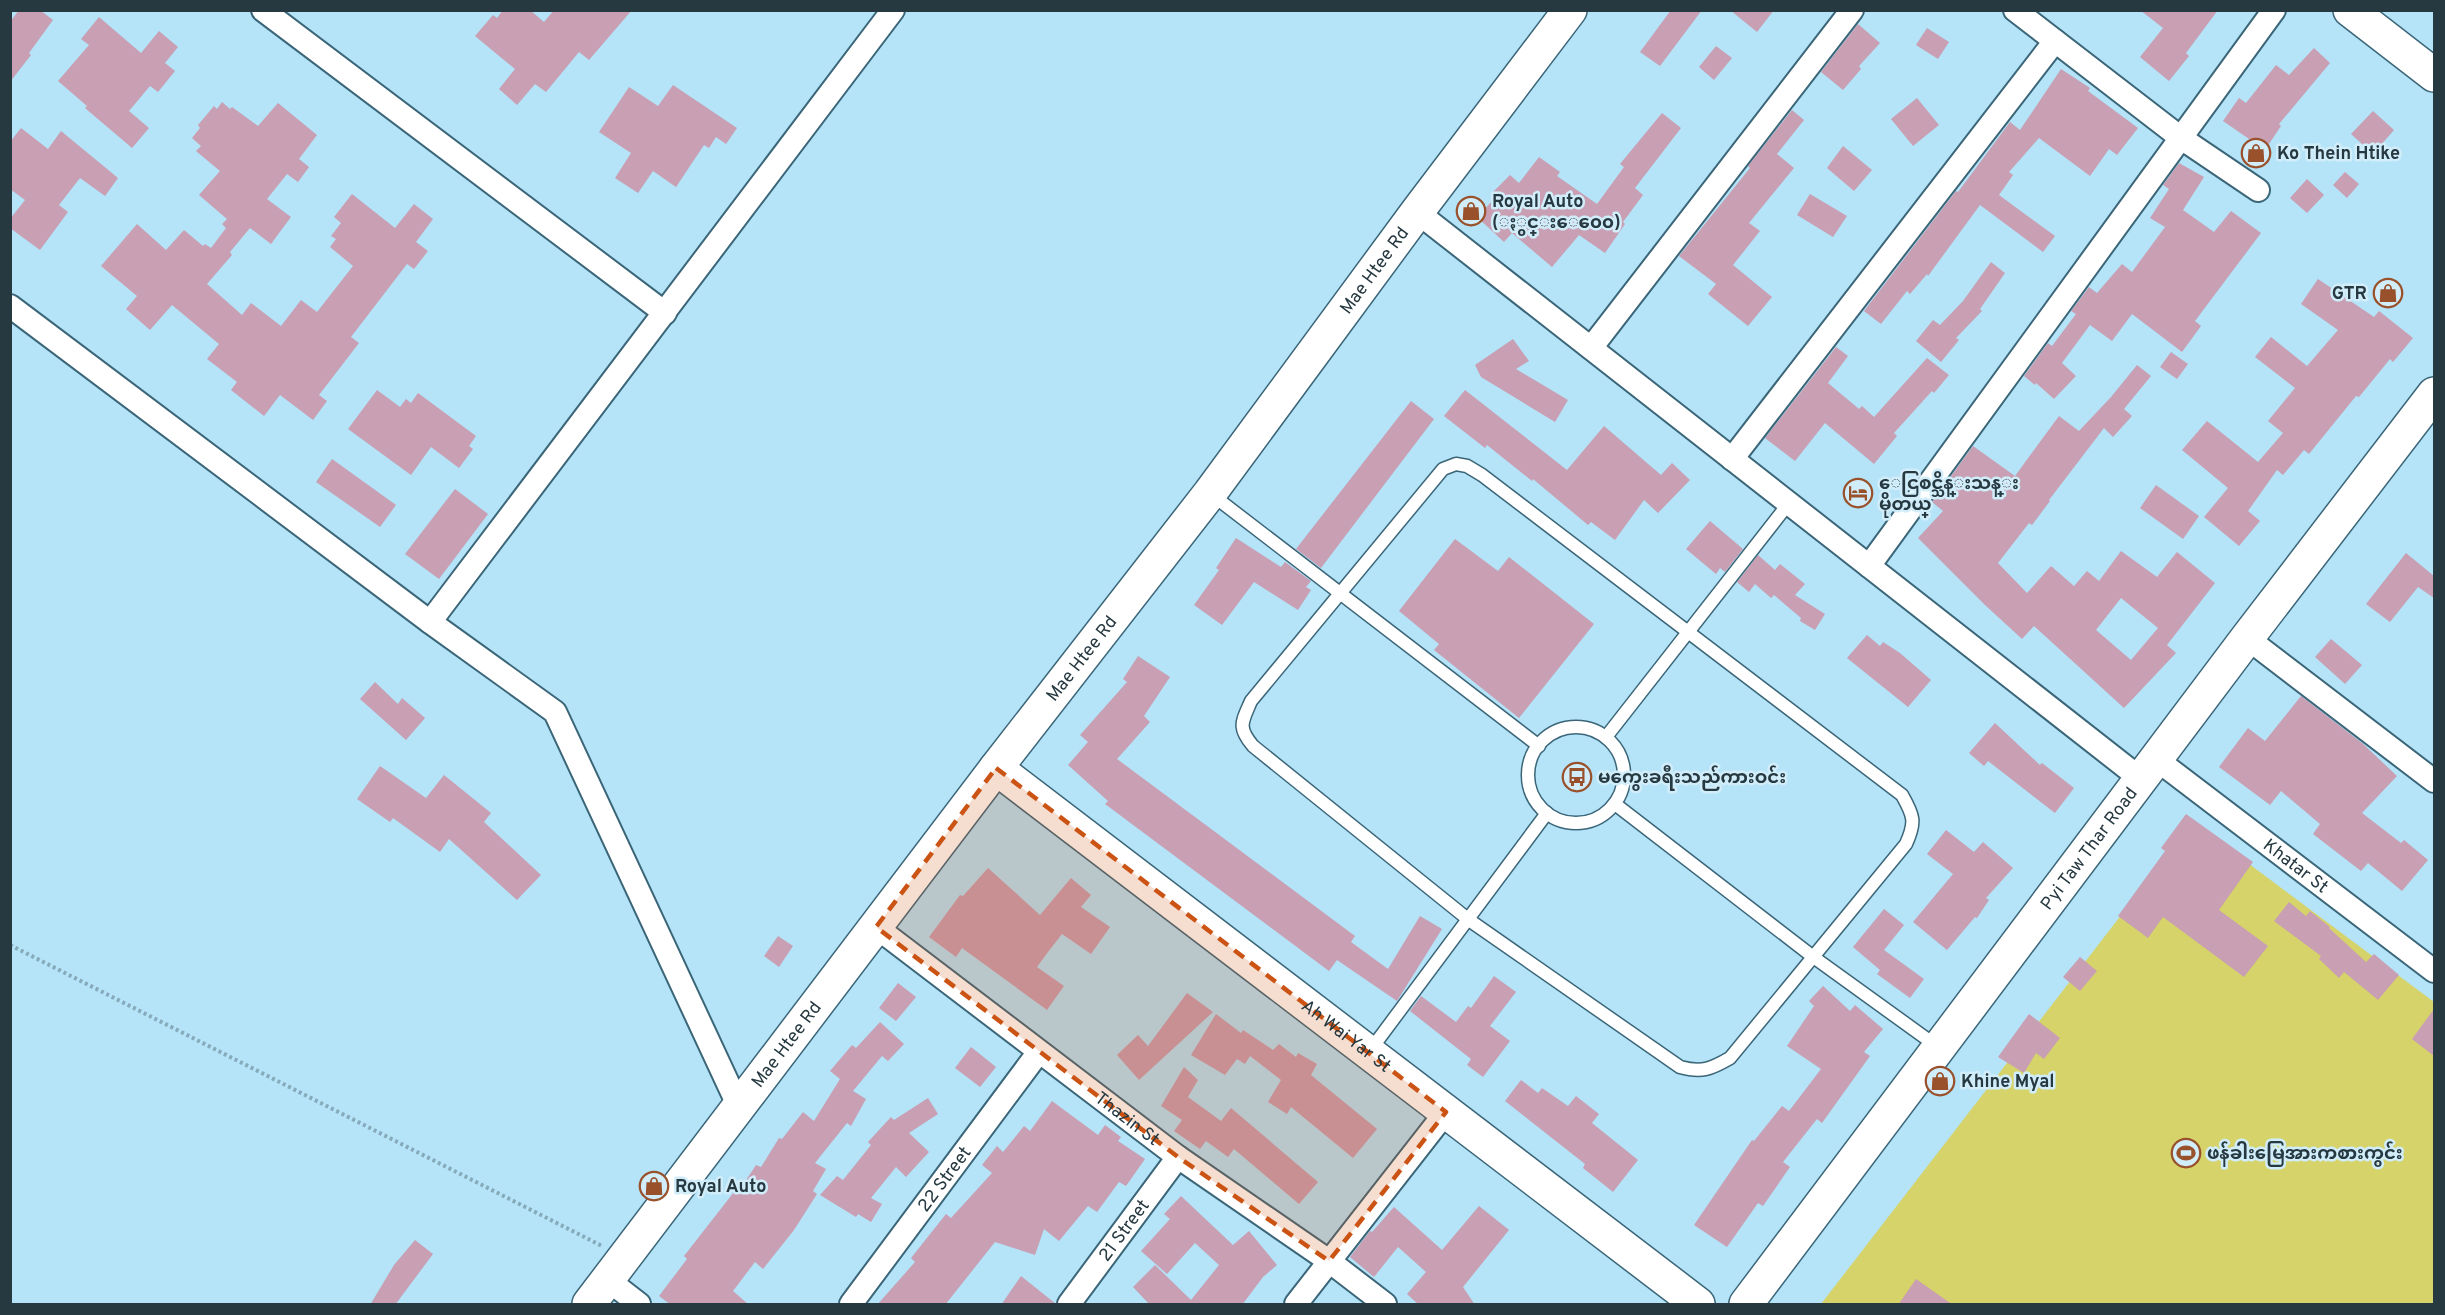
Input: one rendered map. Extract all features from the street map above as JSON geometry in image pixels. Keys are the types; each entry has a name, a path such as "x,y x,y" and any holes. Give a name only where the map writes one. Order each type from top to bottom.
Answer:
{"street":[{"path":"263,10 666,313"},
{"path":"430,622 666,313 892,10"},
{"name":"Mae Htee Rd","path":"607,1281 996,768 1210,493 1417,212 1570,10"},
{"path":"1591,348 1852,10"},
{"path":"2015,10 2181,138 2258,190"},
{"path":"1869,566 2274,10"},
{"path":"2350,10 2434,75"},
{"path":"1732,459 2055,41"},
{"name":"Khatar St","path":"1417,212 1869,566 2148,769 2434,971"},
{"path":"10,306 430,622 555,712 739,1107"},
{"name":"Pyi Taw Thar Road","path":"1746,1305 2148,769 2434,394"},
{"path":"2247,638 2434,781"},
{"name":"Ah Wai Yar St","path":"996,768 1698,1305"},
{"name":"Thazin St","path":"876,927 1038,1053 1178,1157 1329,1262 1386,1305"},
{"name":"22 Street","path":"851,1305 1038,1053"},
{"path":"1296,1305 1446,1112"},
{"name":"21 Street","path":"1069,1305 1178,1157"},
{"path":"607,1281 639,1305"}],"lane":[{"path":"1456,464 1467,466 1482,475 1688,633 1902,795 1912,813 1913,828 1906,844 1730,1058 1713,1068 1695,1071 1680,1067 1469,920 1253,746 1243,734 1242,722 1251,701 1443,469 1456,464"},
{"path":"1210,493 1539,746"},
{"path":"1606,737 1789,503"},
{"path":"1570,728 1583,728 1606,737 1621,756 1624,769 1624,781 1615,804 1605,813 1582,822 1570,823 1547,813 1538,804 1529,782 1532,757 1539,746 1547,737 1570,728"},
{"path":"1615,804 1812,956 1939,1047"},
{"path":"1368,1053 1547,813"}],"path":[{"path":"10,945 607,1281"}],"highlighted area":[{"path":"996,768 1446,1112 1329,1261 1178,1157 876,927"}],"shaded area":[{"name":"ဖန်ခါးမြေအားကစားကွင်း","path":"2193,822 2434,1002 2434,1304 1821,1304"}],"building":[{"path":"19,10 40,10 53,20 29,53 31,55 10,82 10,22"},
{"path":"503,10 530,10 544,22 554,10 632,10 589,60 579,52 546,92 535,84 517,105 499,89 515,69 475,36 493,15 497,18"},
{"path":"1671,10 1702,10 1660,66 1640,52"},
{"path":"1730,10 1774,10 1757,32"},
{"path":"2140,10 2218,10 2186,53 2189,56 2169,81 2140,57 2163,28"},
{"path":"99,17 141,53 159,31 178,47 165,63 175,71 158,92 150,86 129,111 149,128 132,148 85,108 87,106 58,81 89,45 81,39"},
{"path":"1858,24 1880,43 1859,66 1861,69 1843,90 1821,72"},
{"path":"1927,28 1949,42 1938,59 1916,45"},
{"path":"1716,46 1732,58 1714,80 1699,67"},
{"path":"2314,48 2330,63 2279,124 2281,126 2265,150 2223,121 2239,98 2246,103 2276,65 2289,75"},
{"path":"2061,69 2090,88 2088,91 2138,128 2117,155 2109,149 2090,176 2039,138 2009,172 2013,175 1999,195 2055,236 2043,252 1980,205 1928,276 1927,274 1910,294 1907,291 1881,324 1864,311 2010,122 2020,130"},
{"path":"673,85 737,128 726,144 716,137 709,148 704,145 676,187 653,171 638,193 615,178 631,153 599,132 629,87 658,106"},
{"path":"1917,98 1939,125 1913,146 1891,119"},
{"path":"222,102 258,126 278,103 317,135 299,159 309,167 298,182 287,174 267,199 291,217 271,244 250,228 230,252 232,255 207,284 242,315 251,303 281,326 301,300 317,312 353,266 330,247 336,239 331,236 341,223 334,217 352,194 395,228 414,204 433,219 416,242 428,251 414,269 407,264 351,337 359,343 319,395 327,401 313,420 280,395 264,416 231,390 237,382 207,359 219,344 172,305 150,330 126,309 137,296 101,266 137,224 166,250 184,230 203,246 205,244 211,248 226,228 222,224 227,219 199,195 220,171 196,151 201,146 192,138 200,128 198,125 214,106 217,109"},
{"path":"1792,110 1804,120 1777,154 1794,168 1749,223 1760,231 1733,265 1772,297 1748,326 1708,294 1716,284 1679,256 1750,168 1748,166"},
{"path":"2373,111 2394,130 2373,154 2351,134"},
{"path":"1662,113 1681,128 1635,188 1643,195 1623,222 1625,224 1605,253 1579,235 1552,267 1512,233 1504,242 1477,217 1497,196 1493,192 1510,175 1519,183 1539,157 1560,172 1557,176 1597,204 1624,167 1620,164"},
{"path":"21,128 48,149 61,131 118,178 105,196 80,178 59,205 68,212 40,250 10,228 10,219 25,200 10,189 10,142"},
{"path":"1843,146 1872,170 1854,191 1827,168"},
{"path":"2179,163 2204,177 2183,210 2214,232 2231,211 2261,233 2195,321 2201,326 2182,352 2132,314 2112,341 2090,325 2062,363 2076,376 2054,399 2024,376 2048,343 2052,346 2076,314 2071,311 2089,287 2097,293 2122,264 2132,272 2165,227 2150,218 2169,189 2163,185"},
{"path":"2345,172 2359,184 2347,198 2333,185"},
{"path":"2307,179 2324,195 2307,213 2290,198"},
{"path":"1810,194 1847,216 1833,237 1797,215"},
{"path":"1991,262 2005,273 1980,309 1982,311 1956,338 1959,340 1941,362 1916,341 1933,320 1940,325 1963,301"},
{"path":"2318,279 2374,317 2379,311 2413,338 2393,362 2390,359 2359,397 2356,396 2309,454 2304,450 2283,475 2277,470 2248,511 2260,521 2239,546 2204,517 2228,488 2182,450 2207,421 2258,462 2283,433 2268,421 2295,388 2255,357 2271,337 2307,366 2338,330 2301,304"},
{"path":"1513,339 1529,361 1516,369 1568,400 1555,422 1481,377 1475,365"},
{"path":"1836,347 1848,356 1828,383 1859,409 1862,406 1874,417 1927,358 1949,375 1894,433 1897,436 1874,464 1825,423 1795,461 1765,438"},
{"path":"2171,352 2188,364 2177,379 2160,367"},
{"path":"2137,365 2151,376 2124,409 2132,416 2113,437 2104,428 2032,525 2029,523 1998,563 2027,593 2051,566 2074,586 2087,571 2099,581 2121,551 2157,577 2177,552 2215,583 2167,645 2176,653 2124,708 2034,626 2022,639 1918,538 1943,511 1932,502 1973,446 2015,476 2059,416 2079,431","holes":["2121,598 2158,628 2131,660 2096,630"]},
{"path":"377,390 400,407 406,399 411,403 418,393 476,436 469,446 473,449 459,468 431,447 411,475 348,429"},
{"path":"1465,390 1567,470 1604,426 1661,475 1672,463 1690,480 1658,513 1644,500 1615,540 1591,522 1588,525 1533,479 1532,481 1487,445 1485,448 1444,416"},
{"path":"1411,401 1434,419 1321,568 1296,549"},
{"path":"332,459 396,505 380,527 316,482"},
{"path":"2156,485 2199,516 2183,539 2140,508"},
{"path":"455,489 488,514 439,579 405,554"},
{"path":"1710,521 1743,549 1725,572 1720,568 1716,574 1686,549"},
{"path":"1236,538 1281,567 1285,562 1311,581 1306,587 1311,590 1298,610 1254,582 1222,625 1194,605 1219,570 1216,568"},
{"path":"1455,539 1498,571 1509,557 1594,624 1519,718 1434,650 1439,644 1399,611"},
{"path":"2406,553 2434,576 2434,598 2418,587 2390,622 2366,604"},
{"path":"1758,555 1775,570 1780,564 1805,584 1795,595 1825,614 1815,630 1800,621 1801,618 1774,595 1771,598 1755,584 1749,592 1737,582"},
{"path":"1867,635 1880,646 1883,642 1900,653 1931,680 1908,707 1847,658"},
{"path":"2331,639 2362,665 2345,684 2315,657"},
{"path":"1138,656 1170,677 1144,716 1150,722 1117,759 1355,936 1351,942 1388,969 1420,916 1442,929 1397,1001 1337,960 1329,971 1105,804 1108,801 1068,765 1088,742 1080,735 1127,682 1123,679"},
{"path":"375,682 398,704 402,698 425,718 406,740 360,699"},
{"path":"2301,696 2362,743 2397,776 2362,813 2401,843 2404,840 2428,860 2402,891 2368,863 2361,871 2313,834 2320,824 2281,791 2270,805 2219,767 2248,728 2265,741"},
{"path":"1995,723 2040,765 2042,763 2074,788 2055,813 1988,761 1984,766 1969,753"},
{"path":"380,766 426,798 444,775 491,813 484,822 541,875 517,900 449,839 440,852 393,818 390,822 357,799"},
{"path":"2186,814 2253,862 2219,910 2268,946 2244,977 2163,917 2148,938 2118,916 2165,851 2161,848"},
{"path":"1946,830 1974,852 1983,842 2013,868 1986,898 1989,900 1977,918 1975,917 1947,950 1913,922 1953,874 1927,854"},
{"path":"988,868 1040,915 1071,878 1091,895 1081,907 1110,927 1091,954 1062,934 1048,952 1037,967 1064,986 1047,1010 962,948 956,957 929,937 960,895 963,896"},
{"path":"2289,902 2306,916 2310,911 2366,962 2374,954 2399,975 2378,1000 2344,972 2339,978 2319,959 2321,956 2274,921"},
{"path":"1884,909 1904,925 1884,950 1924,979 1910,998 1877,974 1880,970 1853,947"},
{"path":"778,936 793,946 779,967 764,956"},
{"path":"2080,957 2097,971 2080,991 2063,977"},
{"path":"1494,976 1516,992 1490,1026 1510,1041 1483,1077 1467,1065 1471,1059 1410,1011 1421,996 1456,1022 1468,1006 1471,1008"},
{"path":"898,983 916,997 896,1021 879,1008"},
{"path":"1823,986 1850,1011 1855,1005 1883,1029 1864,1052 1870,1056 1822,1123 1817,1119 1783,1162 1790,1167 1763,1206 1758,1203 1727,1247 1694,1225 1752,1140 1754,1141 1782,1106 1789,1111 1821,1069 1787,1046 1814,1006 1809,1001"},
{"path":"1187,993 1213,1012 1139,1080 1117,1055 1138,1035 1148,1046"},
{"path":"2434,1009 2434,1056 2412,1039"},
{"path":"1216,1014 1241,1033 1243,1030 1273,1050 1279,1044 1296,1057 1298,1053 1317,1064 1311,1075 1377,1129 1353,1158 1291,1107 1287,1114 1268,1102 1281,1080 1250,1056 1245,1064 1237,1059 1225,1075 1191,1055"},
{"path":"2029,1014 2060,1038 2044,1059 2036,1053 2024,1073 1998,1057"},
{"path":"880,1022 904,1044 888,1061 882,1056 853,1091 866,1099 851,1126 847,1123 815,1163 826,1169 813,1191 817,1194 794,1230 763,1269 755,1262 733,1291 749,1305 671,1305 659,1296 687,1259 684,1256 734,1192 737,1194 756,1165 761,1167 779,1138 782,1139 803,1112 814,1121 840,1079 830,1071 852,1045 856,1048"},
{"path":"971,1047 996,1067 980,1087 955,1068"},
{"path":"1184,1067 1198,1080 1188,1097 1221,1121 1231,1108 1318,1182 1299,1204 1234,1149 1228,1157 1206,1141 1200,1149 1174,1131 1182,1120 1161,1106"},
{"path":"1521,1080 1538,1093 1542,1088 1568,1106 1576,1096 1599,1114 1592,1123 1638,1160 1613,1192 1583,1168 1585,1164 1505,1101"},
{"path":"928,1098 938,1114 909,1133 929,1152 906,1177 896,1167 871,1198 882,1204 871,1222 858,1214 856,1217 820,1195 837,1176 843,1180 871,1145 868,1142 891,1117 894,1120"},
{"path":"1052,1101 1098,1135 1105,1125 1121,1137 1118,1141 1145,1159 1126,1186 1119,1182 1097,1212 1088,1206 1059,1241 1044,1229 1035,1255 995,1242 945,1305 877,1305 915,1262 911,1258 946,1214 951,1218 992,1173 982,1165 997,1146 1003,1152 1024,1126 1030,1131"},
{"path":"1181,1196 1233,1245 1249,1231 1277,1265 1263,1277 1242,1305 1150,1305 1133,1287 1155,1265 1191,1300 1219,1265 1195,1243 1167,1274 1141,1251 1170,1219 1164,1214"},
{"path":"1479,1206 1509,1230 1463,1287 1475,1305 1419,1305 1407,1294 1426,1272 1398,1247 1374,1277 1350,1257 1370,1231 1372,1232 1394,1207 1442,1250"},
{"path":"415,1240 433,1254 395,1305 370,1305 394,1265"},
{"path":"1021,1276 1056,1304 1056,1305 1001,1305"},
{"path":"1916,1279 1953,1305 1898,1305"}],"place":[{"name":"Ko Thein Htike","path":"2256,153"},
{"name":"Royal Auto (ႏွင္းေ၀ေ၀)","path":"1471,211"},
{"name":"GTR","path":"2388,293"},
{"name":"ေငြစင္သိန္းသန္း မိုတယ္","path":"1858,493"},
{"name":"မကွေးခရီးသည်ကားဝင်း","path":"1577,777"},
{"name":"Khine Myal","path":"1940,1081"},
{"name":"ဖန်ခါးမြေအားကစားကွင်း","path":"2186,1153"},
{"name":"Royal Auto","path":"654,1186"}]}
